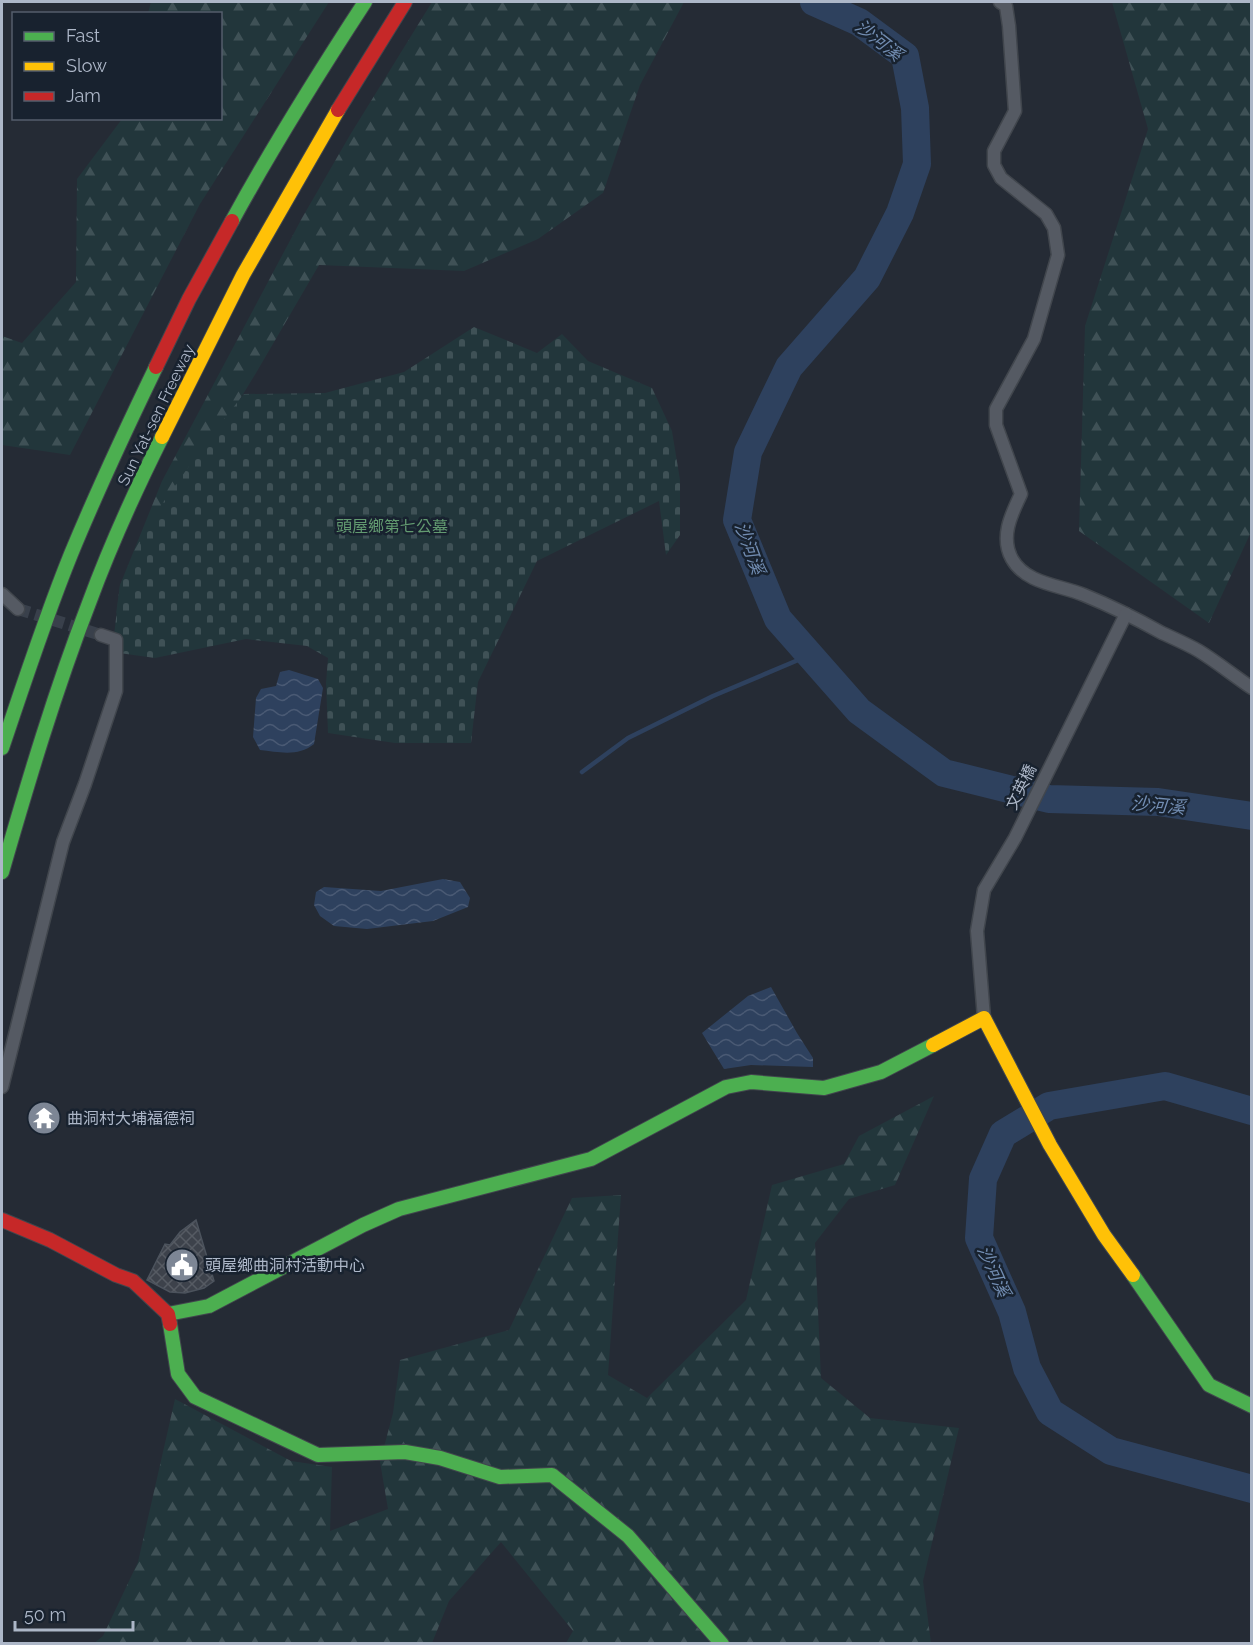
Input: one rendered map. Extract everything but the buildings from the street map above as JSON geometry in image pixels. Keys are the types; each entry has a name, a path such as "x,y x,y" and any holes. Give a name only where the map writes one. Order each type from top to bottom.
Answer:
{"main road":[{"name":"Sun Yat-sen Freeway","path":"2,748 36,646 71,554 124,432 189,299 257,175 316,77 365,2"},
{"name":"Sun Yat-sen Freeway","path":"2,872 33,765 70,656 104,564 153,457 222,315 291,190 347,94 405,2"},
{"path":"168,1314 209,1306 363,1225 399,1209 591,1160 726,1087 751,1082 824,1088 881,1072 984,1018 1050,1145 1104,1235 1209,1385 1251,1406"},
{"path":"2,1220 50,1240 116,1275 133,1281 168,1314 178,1374 195,1396 318,1455 405,1452 440,1458 500,1477 552,1475 628,1536 722,1644"}],"street":[{"path":"1000,2 1006,6 1009,26 1015,111 994,151 994,165 1001,178 1046,214 1054,228 1058,255 1034,339 996,409 996,425 1021,494 1009,520 1008,547 1021,571 1033,579 1082,594 1126,614 1200,652 1251,688"},
{"path":"2,594 18,609"},
{"name":"文英橋","path":"984,1018 977,931 984,890 1015,838 1126,614"},
{"path":"2,1087 63,842 116,691 116,639 102,635"}],"green space":[{"path":"151,2 329,2 200,204 70,455 2,445 2,336 22,343 76,282 77,179 121,120 222,120 222,12 148,12"},
{"path":"432,2 684,2 640,85 603,193 538,239 464,271 319,265 169,515 116,614 120,585 162,481 302,218"},
{"path":"1112,2 1251,2 1251,532 1209,623 1079,531 1085,326 1148,129"},
{"name":"頭屋鄉第七公墓","path":"474,327 537,353 562,334 588,361 652,388 672,431 680,480 680,535 666,555 659,501 537,561 478,682 471,743 395,743 328,733 326,683 328,658 307,646 246,639 155,658 112,652 120,585 152,518 212,434 244,394 325,393 404,372"},
{"path":"934,1096 895,1185 849,1199 815,1243 821,1378 870,1418 959,1428 923,1581 931,1643 566,1643 573,1631 501,1542 449,1601 432,1643 93,1644 103,1636 138,1562 175,1399 291,1461 332,1467 330,1531 388,1509 380,1462 393,1413 400,1360 509,1330 572,1198 621,1195 608,1375 647,1398 746,1300 772,1185 844,1164 859,1136"}],"water":[{"path":"289,670 318,679 323,688 314,744 295,752 260,750 253,737 256,698 261,689 276,686 280,672"},
{"path":"443,879 460,882 470,898 468,907 433,921 367,929 334,926 320,916 314,905 316,892 324,887 381,891"},
{"path":"771,987 813,1058 813,1067 751,1065 724,1069 702,1033 748,996"}],"waterway":[{"name":"沙河溪","path":"814,2 859,22 905,56 915,108 917,164 900,213 867,278 789,367 748,452 737,520 778,619 859,711 944,773 1049,799 1158,802 1252,816"},
{"path":"582,772 628,738 713,696 810,655"},
{"name":"沙河溪","path":"1252,1111 1165,1086 1049,1106 1003,1134 983,1179 979,1238 1012,1312 1027,1368 1050,1412 1111,1451 1252,1489"}],"tunnel":[{"path":"18,609 101,635"}],"traffic: fast":[{"path":"232,221 296,110 365,2"},
{"path":"2,748 71,554 156,367"},
{"path":"2,872 42,737 77,636 114,540 162,437"},
{"path":"168,1314 209,1306 363,1225 399,1209 591,1159 726,1087 751,1082 824,1088 881,1072 933,1045"},
{"path":"1133,1275 1209,1385 1252,1406"},
{"path":"170,1324 178,1374 195,1397 318,1455 405,1452 440,1458 500,1477 552,1475 628,1536 722,1644"}],"traffic: slow":[{"path":"162,437 243,275 338,110"},
{"path":"933,1045 984,1018 1050,1145 1104,1235 1133,1275"}],"traffic: jam":[{"path":"338,110 405,2"},
{"path":"156,367 189,299 232,221"},
{"path":"2,1220 50,1240 116,1275 133,1281 168,1314 170,1324"}],"place":[{"name":"曲洞村大埔福德祠","path":"44,1118"},
{"name":"頭屋鄉曲洞村活動中心","path":"182,1265"}]}
